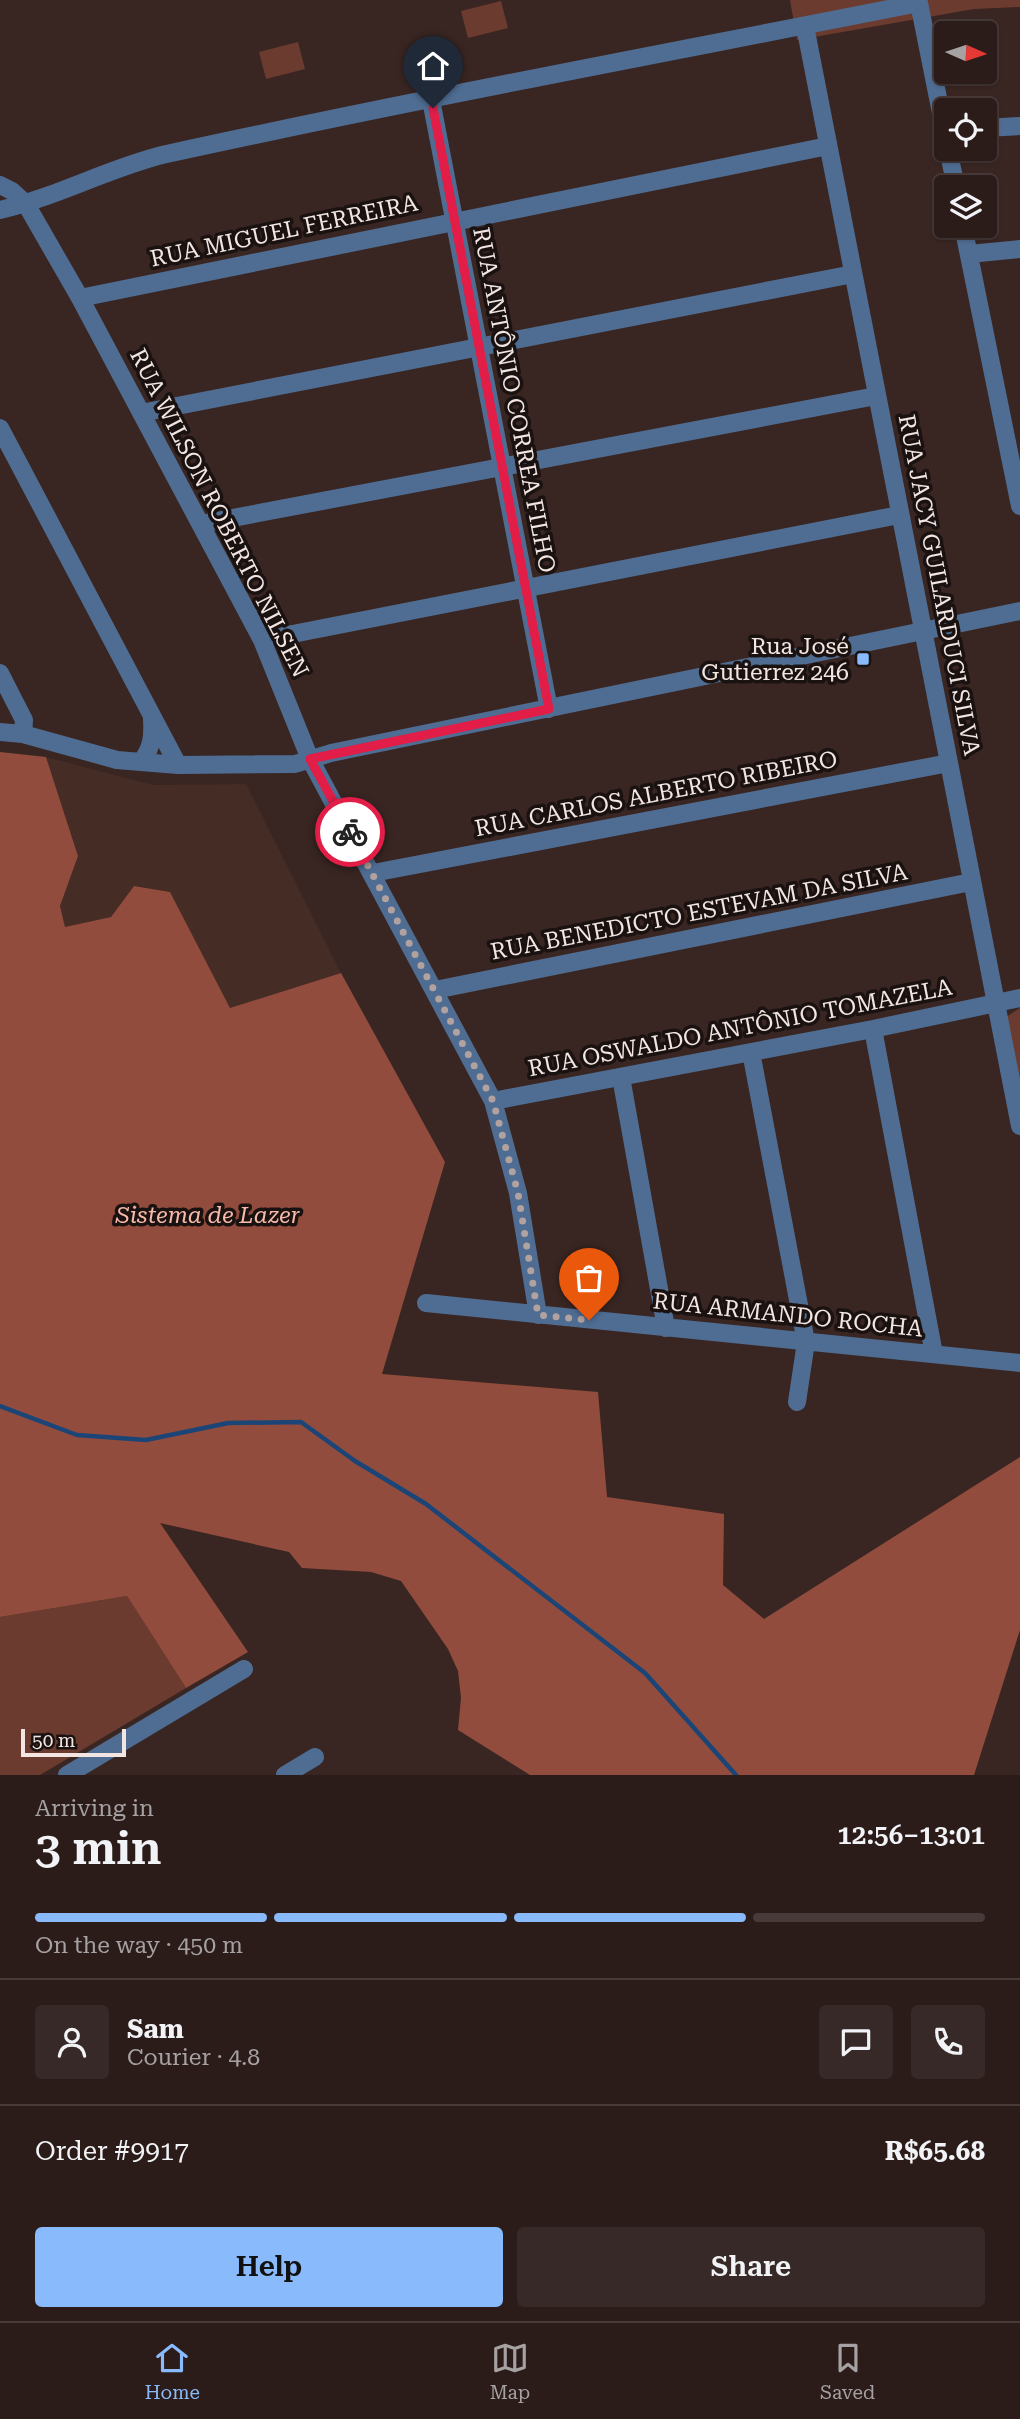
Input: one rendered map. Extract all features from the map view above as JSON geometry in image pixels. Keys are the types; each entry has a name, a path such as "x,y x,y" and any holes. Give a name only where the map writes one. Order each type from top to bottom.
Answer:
{"street":[{"path":"0,210 26,204 130,163 592,69 681,48 919,3 938,98"},
{"name":"RUA JACY GUILARDUCI SILVA","path":"805,26 1020,1126"},
{"name":"RUA ANTÔNIO CORREA FILHO","path":"432,100 549,709"},
{"path":"997,127 1020,126"},
{"name":"RUA MIGUEL FERREIRA","path":"80,298 828,146"},
{"path":"2,186 26,204"},
{"path":"0,210 8,197 2,186"},
{"name":"RUA WILSON ROBERTO NILSEN","path":"26,204 80,298 201,524 261,640 310,759 493,1101 518,1193 538,1315"},
{"path":"966,238 1020,506"},
{"path":"969,254 1020,249"},
{"path":"141,413 853,274"},
{"path":"201,524 876,396"},
{"path":"0,428 177,765"},
{"path":"261,640 899,515"},
{"path":"0,732 23,734 117,760 177,765 295,764 1020,611"},
{"path":"0,673 24,720 23,734"},
{"path":"141,762 149,751 153,737 152,716"},
{"name":"RUA CARLOS ALBERTO RIBEIRO","path":"373,873 949,763"},
{"name":"RUA BENEDICTO ESTEVAM DA SILVA","path":"435,990 971,882"},
{"name":"RUA OSWALDO ANTÔNIO TOMAZELA","path":"493,1101 873,1030 1020,998"},
{"path":"873,1030 934,1354"},
{"path":"751,1052 806,1342 797,1402"},
{"path":"621,1077 666,1328"},
{"name":"RUA ARMANDO ROCHA","path":"426,1303 1020,1363"},
{"path":"67,1775 244,1669"},
{"path":"285,1775 315,1757"}],"shaded area":[{"path":"790,0 1020,0 1020,7 974,9 797,40"},
{"path":"501,1 508,28 468,38 461,11"},
{"path":"298,42 305,69 266,79 259,52"},
{"path":"46,757 153,785 246,784 341,973 230,1008 170,892 134,886 111,917 65,927 60,906 78,856"},
{"path":"1020,1008 1020,1101 1006,1017"},
{"path":"127,1596 186,1688 40,1775 0,1775 0,1617"}],"green space":[{"name":"Sistema de Lazer","path":"0,752 46,757 78,856 60,906 65,927 111,917 134,886 170,892 230,1008 341,973 445,1162 382,1374 598,1392 607,1497 724,1514 723,1585 764,1619 1020,1457 1020,1630 974,1775 530,1775 458,1730 461,1698 458,1671 448,1649 401,1581 371,1572 302,1568 289,1552 160,1523 248,1652 186,1688 127,1596 0,1617"}],"waterway":[{"path":"0,1406 77,1435 146,1440 228,1423 301,1422 355,1461 426,1504 645,1673 736,1775"}],"way so far":[{"path":"350,832 493,1101 518,1193 538,1315 589,1320"}],"place":[{"name":"Rua José Gutierrez 246","path":"863,659"}],"route":[{"path":"350,832 310,759 549,709 433,108"}]}
